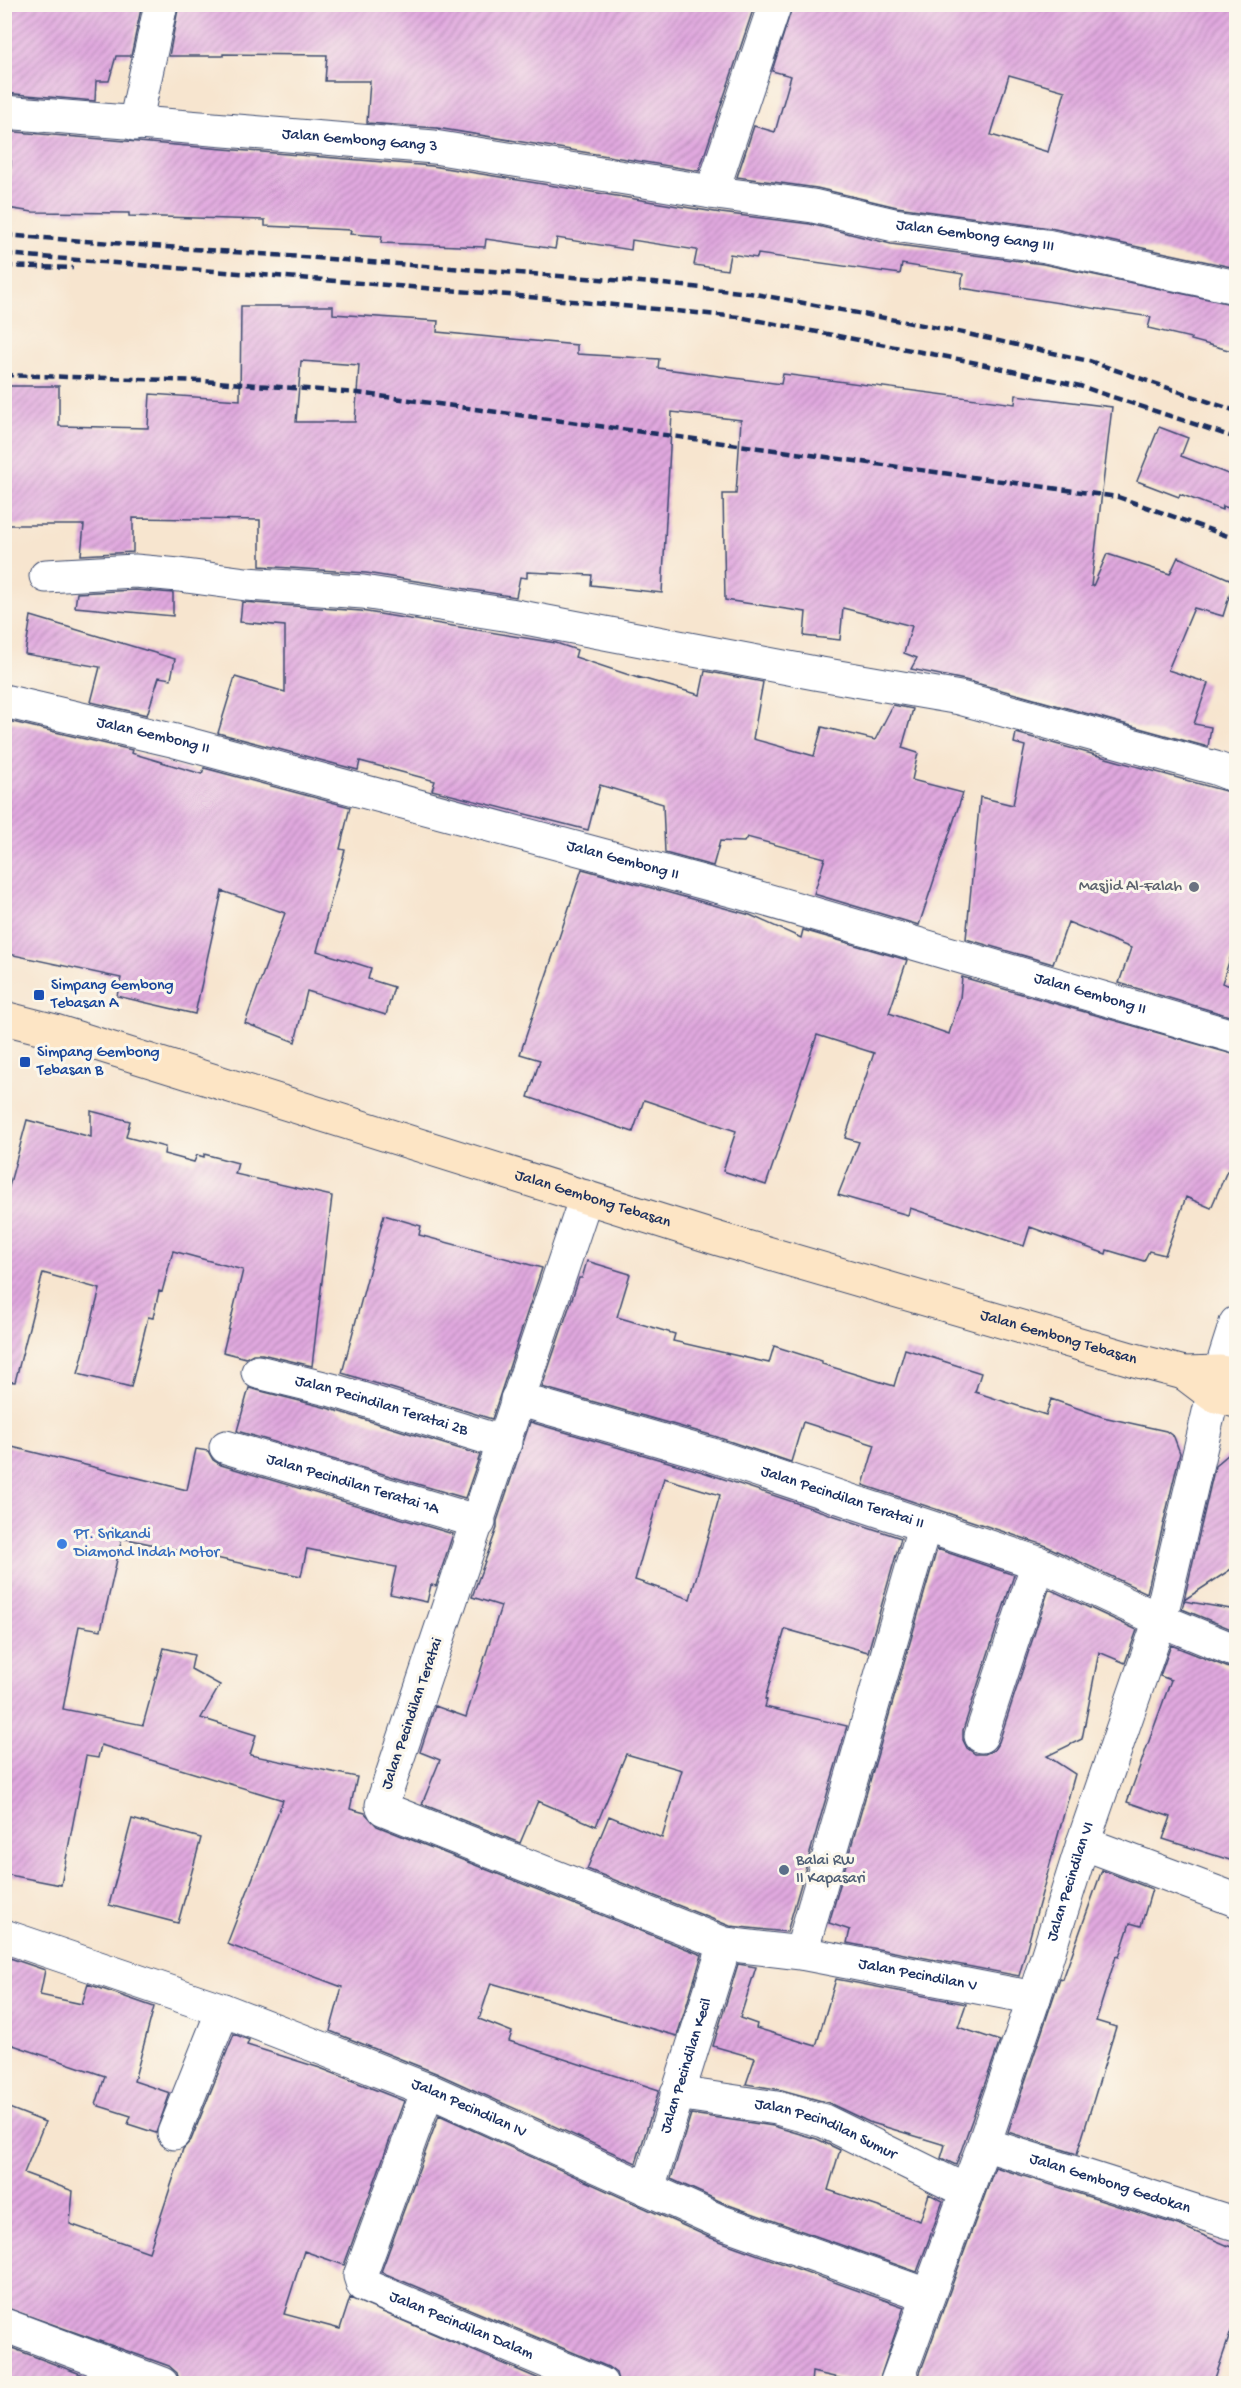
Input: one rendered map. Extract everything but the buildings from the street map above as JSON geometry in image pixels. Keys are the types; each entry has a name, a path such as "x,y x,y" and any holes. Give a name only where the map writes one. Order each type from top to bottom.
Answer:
{"street":[{"path":"135,124 161,4"},
{"path":"712,192 775,4"},
{"name":"Jalan Gembong Gang 3","path":"4,112 135,124 396,142 712,192"},
{"name":"Jalan Gembong Gang III","path":"712,192 813,206 894,225 1046,246 1236,287"},
{"path":"46,576 135,572 179,575 246,584 363,592 510,615 960,698 1215,768 1236,776"},
{"name":"Jalan Gembong II","path":"4,701 176,741 739,892 1236,1037"},
{"name":"Jalan Gembong Tebasan","path":"4,1018 55,1031 742,1246 1227,1386"},
{"name":"Jalan Pecindilan Teratai","path":"586,1197 517,1399 479,1522 382,1805 384,1809 725,1944 801,1953"},
{"name":"Jalan Pecindilan VI","path":"896,2384 984,2144 1034,1998 1083,1842 1160,1620 1227,1386 1236,1323"},
{"name":"Jalan Pecindilan Teratai 2B","path":"258,1372 332,1390 504,1443"},
{"name":"Jalan Pecindilan Teratai II","path":"517,1399 709,1454 1038,1563 1160,1620 1236,1651"},
{"name":"Jalan Pecindilan Teratai 1A","path":"226,1447 479,1522"},
{"path":"801,1953 924,1527"},
{"path":"981,1736 1038,1563"},
{"path":"1083,1842 1236,1900"},
{"name":"Jalan Pecindilan IV","path":"4,1936 223,2010 428,2090 719,2220 927,2295"},
{"name":"Jalan Pecindilan Kecil","path":"648,2189 725,1944"},
{"name":"Jalan Pecindilan V","path":"801,1953 1034,1998"},
{"path":"174,2133 223,2010"},
{"name":"Jalan Pecindilan Dalam","path":"428,2090 360,2276 363,2285 601,2384"},
{"name":"Jalan Pecindilan Sumur","path":"677,2093 777,2108 824,2121 966,2191"},
{"name":"Jalan Gembong Gedokan","path":"984,2144 1236,2224"},
{"path":"4,2325 162,2384"}],"railway":[{"path":"4,235 654,283 750,293 954,331 1089,361 1236,411"},
{"path":"4,254 509,295 739,317 963,360 1080,386 1236,438"},
{"path":"4,266 73,268"},
{"path":"4,375 204,381 358,393 1118,497 1236,539"}],"place":[{"name":"Masjid Al-Falah","path":"1194,887"},
{"name":"Simpang Gembong Tebasan A","path":"39,995"},
{"name":"Simpang Gembong Tebasan B","path":"25,1062"},
{"name":"PT. Srikandi Diamond Indah Motor","path":"62,1544"},
{"name":"Balai RW II Kapasari","path":"784,1870"}]}
